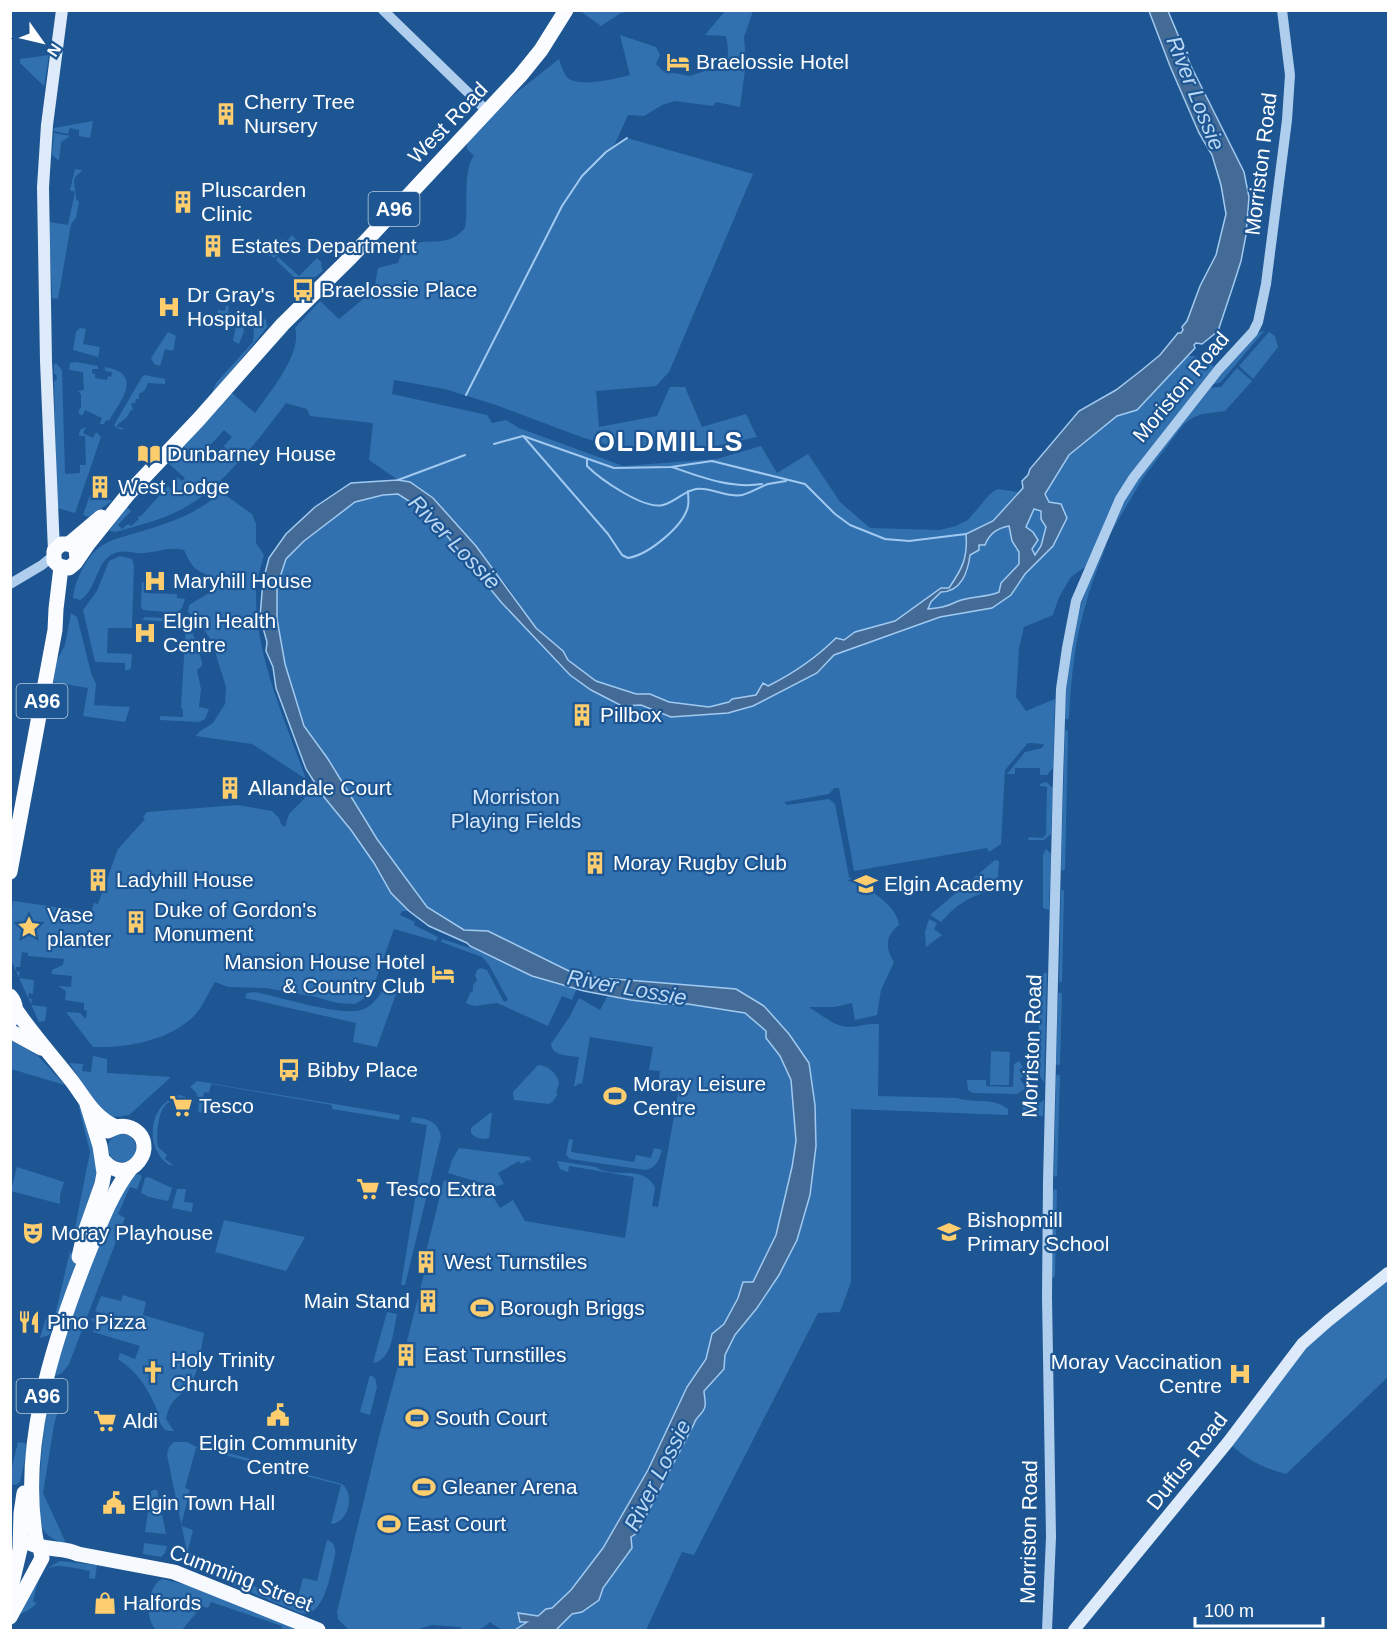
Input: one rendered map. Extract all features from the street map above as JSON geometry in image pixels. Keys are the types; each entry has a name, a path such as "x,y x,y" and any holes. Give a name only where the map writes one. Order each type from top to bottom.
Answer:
{"highway":[{"name":"West Road","path":"65,556 129,493 199,419 283,324 350,258 488,111 535,57 566,10"},
{"name":"A96","path":"55,630 56,609 65,556"},
{"name":"A96","path":"10,872 55,630 65,556"},
{"name":"A96","path":"12,1004 73,1082 87,1104 106,1123 133,1129 141,1137 143,1143 139,1162 131,1168 107,1207 77,1281 54,1348 42,1396 33,1465 31,1511 38,1545 43,1554 39,1564"},
{"name":"A96","path":"10,1031 46,1050"},
{"name":"A96","path":"77,1281 84,1235 102,1184 102,1153 87,1104"},
{"path":"116,1127 105,1134 102,1153 112,1168 118,1170 131,1168"},
{"name":"A96","path":"10,1592 19,1553 21,1514 33,1465"},
{"path":"38,1545 29,1543 19,1553 21,1562 27,1567 39,1564"},
{"path":"10,1617 39,1564"}],"main road":[{"path":"62,10 47,125 43,187 46,373 52,521 65,556"},
{"name":"Duffus Road","path":"1074,1630 1228,1442 1302,1344 1389,1273"},
{"name":"Cumming Street","path":"38,1545 51,1550 72,1551 174,1572 318,1630"},
{"name":"Cumming Street","path":"39,1564 55,1557 78,1554"}],"street":[{"path":"383,10 488,111"},
{"name":"Morriston Road","path":"1258,322 1266,284 1287,120 1290,75 1282,10"},
{"name":"Moriston Road","path":"1134,477 1219,369 1253,332 1258,322"},
{"name":"Morriston Road","path":"1047,1630 1051,1537 1047,1297 1048,1182 1062,689 1076,602 1120,499 1134,477"},
{"path":"42,571 65,556"},
{"path":"10,584 42,565 65,556"},
{"path":"30,572 42,571 55,576 60,588"}],"green space":[{"path":"726,10 753,11 744,37 746,62 740,107 716,102 713,106 675,101 662,105 644,116 628,115 614,146 627,138 753,174 669,372 656,386 596,391 599,427 657,416 670,387 685,387 702,427 746,414 757,437 694,451 664,453 654,449 629,451 584,438 496,405 445,389 394,380 392,394 487,415 492,423 506,420 519,428 623,466 717,459 761,446 777,473 808,454 840,502 870,528 940,530 968,520 997,489 1018,492 993,521 966,534 963,563 948,588 941,588 895,621 855,632 844,640 836,638 820,654 792,674 756,695 732,699 729,702 709,707 669,702 650,694 636,694 596,681 568,660 563,651 536,628 508,587 434,499 410,482 398,480 369,460 373,423 310,416 307,409 286,403 239,462 197,500 158,519 116,532 109,531 127,507 131,511 118,525 122,529 128,524 131,526 139,519 137,517 141,516 168,486 171,489 174,486 171,483 177,477 182,481 185,478 168,463 232,393 255,413 290,361 296,338 295,328 320,301 339,319 374,290 378,268 398,263 402,254 413,244 450,239 465,228 468,170 474,156 467,149 467,142 502,104 559,59 566,76 577,82 600,81 630,75 620,35 656,47 660,55 656,64 663,71 690,76 705,71 723,71 728,54 726,36 705,35","holes":["224,430 232,437 224,446 225,454 218,453 209,457 206,450"]},
{"path":"580,11 630,11 621,13 601,26"},
{"path":"49,55 44,86 20,63 20,59"},
{"path":"93,121 90,138 79,136 79,130 70,128 68,134 54,131 54,128"},
{"path":"54,133 70,136 61,142 59,161 52,155"},
{"path":"75,169 82,170 74,179 76,200 79,201 76,218 71,224 58,299 52,298 49,222 68,225 75,192 70,190"},
{"path":"292,235 298,241 291,250 288,247 274,258 264,252 272,244 275,246 282,239 286,242"},
{"path":"278,257 299,276 317,258 322,263 323,271 303,286 276,260"},
{"path":"226,306 229,306 228,312 235,314 237,308 241,311 244,331 239,344 233,341 236,326 216,322 218,310 225,311"},
{"path":"258,315 266,320 267,327 210,398 216,383 253,342 252,318"},
{"path":"80,328 86,329 83,344 100,347 98,357 73,350 76,332"},
{"path":"1264,331 1221,382 1212,385 1253,337"},
{"path":"168,332 176,336 173,351 165,349 160,366 154,364 151,358"},
{"path":"1269,332 1275,336 1278,347 1253,379 1239,366"},
{"name":"Morriston Playing Fields","path":"1187,356 1194,356 1219,369 1134,477 1092,562 1071,577 1059,597 1053,615 1024,627 1019,648 1016,697 1026,711 1055,699 1053,768 1047,775 1040,775 1040,768 1015,768 1015,774 1007,774 1025,752 1042,748 1044,744 1028,743 1005,770 1001,844 989,852 987,848 854,871 839,788 834,788 829,794 784,802 787,805 829,799 835,804 849,877 887,903 897,917 899,925 891,933 888,942 889,952 894,962 881,990 877,1015 855,1020 852,1003 835,1007 809,1007 838,1025 853,1027 879,1024 878,1096 957,1098 990,1102 1008,1109 1008,1115 851,1109 851,1282 840,1312 818,1313 694,1555 682,1552 646,1630 556,1630 572,1614 582,1612 599,1600 603,1588 631,1537 637,1533 696,1417 703,1411 704,1391 724,1369 725,1355 736,1335 779,1275 797,1240 816,1146 815,1105 809,1063 764,1006 653,983 613,977 579,976 488,931 464,930 427,907 377,839 328,759 304,726 285,664 277,619 277,586 286,559 304,541 355,502 398,494 417,506 443,531 501,602 570,675 591,690 622,706 641,705 671,717 728,713 753,706 817,673 834,655 940,617 992,608 1011,595 1025,574 1053,546 1067,518 1049,502 1045,494 1069,456 1117,416 1137,410"},
{"path":"56,363 62,370 65,474 80,473 80,465 86,465 85,436 79,436 80,430 86,427 83,433 93,438 96,432 101,437 75,513 57,508 54,381 57,380 54,374"},
{"path":"70,363 98,366 98,369 92,369 95,378 107,380 108,376 111,377 112,372 105,371 105,367 117,370 124,375 127,382 123,397 109,421 106,420 104,424 100,424 102,418 85,410 82,416 78,412 81,407 81,394 78,391 84,390 83,372 69,370"},
{"path":"1237,368 1252,381 1225,411 1202,414 1184,424 1143,478 1110,534 1140,474 1210,388 1221,387"},
{"path":"145,375 165,379 165,384 148,383 145,390 139,394 139,399 131,403 133,410 117,425 123,428 122,430 117,428 114,425"},
{"path":"221,492 252,514 256,524 256,543 264,555 256,592 260,640 273,687 306,779 252,744 196,736 213,723 225,704 226,687 212,642 202,626 188,612 189,605 212,591 210,576 194,567 184,550 122,552 111,555 101,566 86,595 80,600 73,598 82,570 95,551 104,544 182,517 203,506"},
{"path":"90,495 104,499 107,497 112,501 89,517 83,515"},
{"path":"1034,509 1041,511 1041,519 1046,527 1041,546 1035,555 1026,527"},
{"path":"1009,526 1012,541 1019,552 1019,564 1001,583 999,592 951,607 927,609 941,592 949,592 968,571 970,554 978,545 999,528"},
{"path":"1107,543 1079,629 1067,720 1065,718 1066,688 1075,628 1085,592"},
{"path":"120,556 132,559 134,565 132,628 108,628 107,653 132,654 131,668 128,670 125,670 125,663 95,662 83,610 97,591 109,561"},
{"path":"142,582 145,582 145,593 177,594 177,598 185,599 182,608 176,613 143,610 141,607"},
{"path":"71,613 77,617 91,673 96,684 94,705 130,707 125,722 83,716 88,688 53,682 56,662 65,645"},
{"path":"145,617 179,619 190,625 202,662 202,666 197,670 201,689 199,707 209,709 205,719 199,722 160,720 160,716 183,717 181,708 186,623 142,620"},
{"path":"1066,730 1068,731 1065,869 1063,871 1061,869"},
{"path":"1046,782 1053,788 1051,834 1044,840 1028,840 1029,837 1043,838 1046,834 1047,787 1040,786 1040,784"},
{"path":"318,788 351,830 391,893 409,911 402,911 400,915 438,937 436,941 394,929 374,985 365,998 355,1004 337,1003 266,988 228,987 215,982 197,1013 183,1025 159,1037 119,1046 93,1047 66,1012 80,1013 86,1019 87,1011 84,1010 84,1003 65,1000 66,991 58,986 71,987 72,976 52,974 52,970 63,965 64,959 28,956 28,953 22,952 20,967 16,967 16,971 20,972 19,978 11,960 13,901 91,912 94,903 98,904 118,849 145,819 143,817 147,812 238,805 272,811 285,827 289,814 304,799 306,789"},
{"path":"1046,849 1051,854 1049,910 1043,908 1043,855"},
{"path":"995,860 999,861 997,888 966,900 941,922 930,915"},
{"path":"1063,889 1062,981 1060,983 1061,891"},
{"path":"929,919 937,923 934,929 942,935 926,947 925,932"},
{"path":"442,939 470,948 470,946 532,976 577,988 572,1000 562,996 548,1026 497,1003 474,1006 466,1003 477,980 475,975 477,970 481,968 487,970 504,1002 508,1000 489,965 482,957 441,942"},
{"path":"1044,973 1047,973 1044,1083 1038,1066 1040,979"},
{"path":"19,978 34,980 33,994 29,993 28,998"},
{"path":"383,990 396,994 377,1047 353,1042 356,1023 245,998 247,993 254,992 326,1009 354,1011 370,1006"},
{"path":"1060,992 1062,994 1060,1064 1058,1066 1056,1064 1058,994"},
{"path":"608,995 745,1013 766,1031 766,1038 780,1056 791,1080 796,1141 776,1235 753,1282 743,1282 738,1298 724,1324 712,1334 706,1359 687,1387 648,1470 603,1548 571,1590 552,1608 546,1609 538,1616 525,1614 527,1622 513,1630 504,1630 490,1622 474,1630 432,1625 416,1630 349,1630 338,1619 337,1612 380,1433 398,1366 402,1361 424,1274 422,1268 444,1180 490,1192 500,1208 513,1200 525,1221 625,1238 634,1177 569,1166 568,1172 560,1169 557,1161 596,1167 603,1171 642,1176 655,1187 652,1206 658,1207 680,1082 659,1079 660,1071 649,1070 653,1047 590,1037 582,1084 574,1087 579,1057 558,1053 551,1044 579,998 600,1010"},
{"path":"31,1005 47,1007 45,1021 39,1022"},
{"path":"11,1040 37,1055 65,1085 11,1069"},
{"path":"991,1051 1010,1052 1009,1085 990,1085"},
{"path":"93,1056 107,1059 107,1073 171,1077 129,1115 110,1116 93,1100 69,1063 83,1064 82,1071 91,1072"},
{"path":"1019,1061 1023,1067 1019,1070 1023,1076 1020,1079 1026,1088 1017,1094 973,1093 968,1090 967,1080 986,1080 986,1086 1013,1087 1014,1064"},
{"path":"538,1065 548,1068 557,1076 559,1083 556,1093 558,1094 549,1104 514,1100 513,1092"},
{"path":"1058,1074 1060,1076 1056,1177 1054,1176 1056,1076"},
{"path":"197,1081 400,1115 399,1120 332,1109 332,1105 211,1084 209,1093 204,1092 201,1113 198,1111 197,1095 190,1087"},
{"path":"179,1095 186,1097 191,1103 190,1109 187,1110 188,1103 174,1100 168,1102 159,1120 158,1147 167,1155 165,1159 173,1165 169,1165 156,1148 153,1127 161,1107 169,1100"},
{"path":"77,1100 91,1136 96,1174 80,1229 74,1233 90,1152"},
{"path":"1044,1100 1043,1116 1030,1116 1030,1112 1027,1112 1026,1116 1023,1116 1023,1106 1032,1101 1035,1106"},
{"path":"492,1113 489,1138 475,1137 471,1133 471,1128"},
{"path":"412,1117 434,1124 440,1131 441,1137 405,1285 401,1285 427,1125 411,1122"},
{"path":"122,1134 132,1138 136,1148 132,1158 122,1162 112,1158 108,1148 112,1138"},
{"path":"569,1139 573,1140 571,1152 634,1162 636,1155 651,1158 654,1148 662,1150 657,1163 646,1170 570,1159 566,1155"},
{"path":"459,1148 530,1157 531,1161 528,1160 521,1164 519,1161 498,1173 504,1184 495,1187 448,1173"},
{"path":"17,1167 64,1182 60,1204 11,1191"},
{"path":"134,1175 142,1176 137,1189 130,1187 118,1214 125,1218 69,1364 62,1373 53,1377 66,1332 105,1221"},
{"path":"148,1177 172,1188 168,1201 141,1193 145,1178"},
{"path":"177,1189 186,1189 184,1202 193,1203 192,1212 172,1208"},
{"path":"1055,1189 1057,1191 1055,1276 1053,1278 1051,1276 1053,1191"},
{"path":"224,1220 305,1237 286,1271 215,1252"},
{"path":"70,1251 76,1261 70,1283 53,1329 49,1335 40,1338 46,1318 54,1320"},
{"path":"1388,1273 1388,1377 1286,1474 1255,1462 1228,1442 1302,1344"},
{"path":"123,1295 146,1302 143,1315 204,1333 193,1380 168,1411 166,1419 174,1431 163,1428 153,1400 145,1386 131,1369 118,1359 120,1353 135,1359 140,1346 93,1332 96,1322 91,1320 92,1318 99,1320 101,1313 95,1311 101,1296 121,1301"},
{"path":"387,1312 397,1314 391,1343 385,1356 373,1363"},
{"path":"370,1375 375,1378 377,1387 370,1415 360,1412"},
{"path":"52,1380 62,1395 54,1425 43,1493 65,1541 64,1544 46,1533 40,1523 38,1512 44,1428"},
{"path":"18,1442 25,1443 27,1450 20,1482 16,1485 11,1484 11,1471"},
{"path":"174,1442 187,1442 198,1448 196,1448 185,1488 190,1490 181,1525 167,1455 169,1447"},
{"path":"217,1450 342,1484 349,1501 346,1514 342,1519 331,1524 341,1485 217,1453"},
{"path":"153,1490 157,1490 166,1534 145,1532"},
{"path":"182,1526 193,1530 188,1550 211,1569 239,1581 298,1597 303,1578 317,1581 327,1540 331,1542 335,1555 321,1602 308,1613 300,1613 224,1581 188,1557"},
{"path":"144,1543 167,1546 165,1553 161,1557 143,1554"},
{"path":"60,1561 97,1565 95,1579 89,1578 90,1571 51,1567 40,1578 36,1588 33,1602 37,1603 20,1614 39,1577 44,1571"},
{"path":"162,1579 191,1586 304,1630 281,1630 282,1626 211,1602 208,1608 202,1606 182,1630 156,1630 150,1618 149,1603 153,1589"}],"water":[{"name":"River Lossie","path":"1149,11 1168,11 1191,66 1244,172 1249,197 1246,235 1233,286 1218,331 1202,344 1196,343 1195,348 1137,410 1117,416 1069,455 1045,494 1049,502 1061,504 1067,518 1053,546 1025,574 1011,595 992,608 940,617 834,655 817,673 753,706 728,713 671,717 641,705 622,706 591,690 570,675 501,602 443,531 417,506 398,494 355,502 304,541 286,559 277,586 277,619 285,664 304,726 328,759 377,839 427,907 464,930 488,931 579,976 736,989 764,1006 789,1034 809,1063 815,1105 816,1146 810,1195 797,1240 779,1275 735,1335 725,1355 724,1369 704,1391 703,1411 695,1421 637,1533 631,1537 632,1548 603,1588 599,1600 582,1612 572,1614 556,1630 515,1630 527,1622 520,1622 518,1613 538,1616 546,1609 552,1608 571,1590 603,1548 648,1470 687,1387 706,1359 712,1334 724,1324 738,1298 743,1282 753,1282 776,1235 792,1167 796,1141 791,1080 780,1056 766,1038 766,1031 745,1013 688,1004 631,1000 584,991 532,976 429,926 391,893 374,863 324,797 306,769 276,688 260,617 263,581 269,558 286,534 315,507 351,483 398,480 410,482 433,498 476,546 536,628 563,651 568,660 596,681 636,694 650,694 669,702 709,707 729,702 732,699 756,695 763,683 768,686 796,670 836,638 844,640 855,632 895,621 941,588 949,588 963,563 966,534 993,521 1023,488 1022,481 1030,469 1079,411 1116,390 1143,369 1160,355 1183,330 1182,327 1187,321 1200,286 1216,255 1226,214 1221,185 1212,155 1199,133","holes":["1034,509 1041,511 1041,519 1046,527 1041,546 1035,555 1032,549 1038,540 1026,527","1009,526 1012,541 1019,552 1019,564 1001,583 999,592 928,609 931,602 941,592 954,589 962,580 970,555 979,550 979,545 985,545 994,532"]}],"waterway":[{"path":"466,395 562,206 582,176 606,152 627,138"},
{"path":"494,444 523,436 614,468 671,467 712,461 805,484 835,514 850,525 885,539 909,541 966,534"},
{"path":"524,437 608,534 622,555 628,558 655,546 673,530 685,514 688,491"},
{"path":"398,480 465,455"},
{"path":"587,459 587,466 612,485 634,498 655,505 667,504 696,489 737,496 768,484"},
{"path":"672,467 728,483 762,484"},
{"path":"768,484 786,481"}],"place":[{"name":"Braelossie Hotel","path":"678,62"},
{"name":"Cherry Tree Nursery","path":"226,114"},
{"name":"Pluscarden Clinic","path":"183,202"},
{"name":"Estates Department","path":"213,246"},
{"name":"Braelossie Place","path":"303,290"},
{"name":"Dr Gray's Hospital","path":"169,307"},
{"name":"Dunbarney House","path":"149,454"},
{"name":"West Lodge","path":"100,487"},
{"name":"Maryhill House","path":"155,581"},
{"name":"Elgin Health Centre","path":"145,633"},
{"name":"Pillbox","path":"582,715"},
{"name":"Allandale Court","path":"230,788"},
{"name":"Moray Rugby Club","path":"595,863"},
{"name":"Ladyhill House","path":"98,880"},
{"name":"Elgin Academy","path":"866,884"},
{"name":"Duke of Gordon's Monument","path":"136,922"},
{"name":"Vase planter","path":"29,927"},
{"name":"Mansion House Hotel & Country Club","path":"443,974"},
{"name":"Bibby Place","path":"289,1070"},
{"name":"Moray Leisure Centre","path":"615,1096"},
{"name":"Tesco","path":"181,1106"},
{"name":"Tesco Extra","path":"368,1189"},
{"name":"Bishopmill Primary School","path":"949,1232"},
{"name":"Moray Playhouse","path":"33,1233"},
{"name":"West Turnstiles","path":"426,1262"},
{"name":"Main Stand","path":"428,1301"},
{"name":"Borough Briggs","path":"482,1308"},
{"name":"Pino Pizza","path":"29,1322"},
{"name":"East Turnstilles","path":"406,1355"},
{"name":"Holy Trinity Church","path":"153,1372"},
{"name":"Moray Vaccination Centre","path":"1240,1374"},
{"name":"Elgin Community Centre","path":"278,1415"},
{"name":"South Court","path":"417,1418"},
{"name":"Aldi","path":"105,1421"},
{"name":"Gleaner Arena","path":"424,1487"},
{"name":"Elgin Town Hall","path":"114,1503"},
{"name":"East Court","path":"389,1524"},
{"name":"Halfords","path":"105,1603"}],"district":[{"name":"OLDMILLS","path":"669,442"}]}
